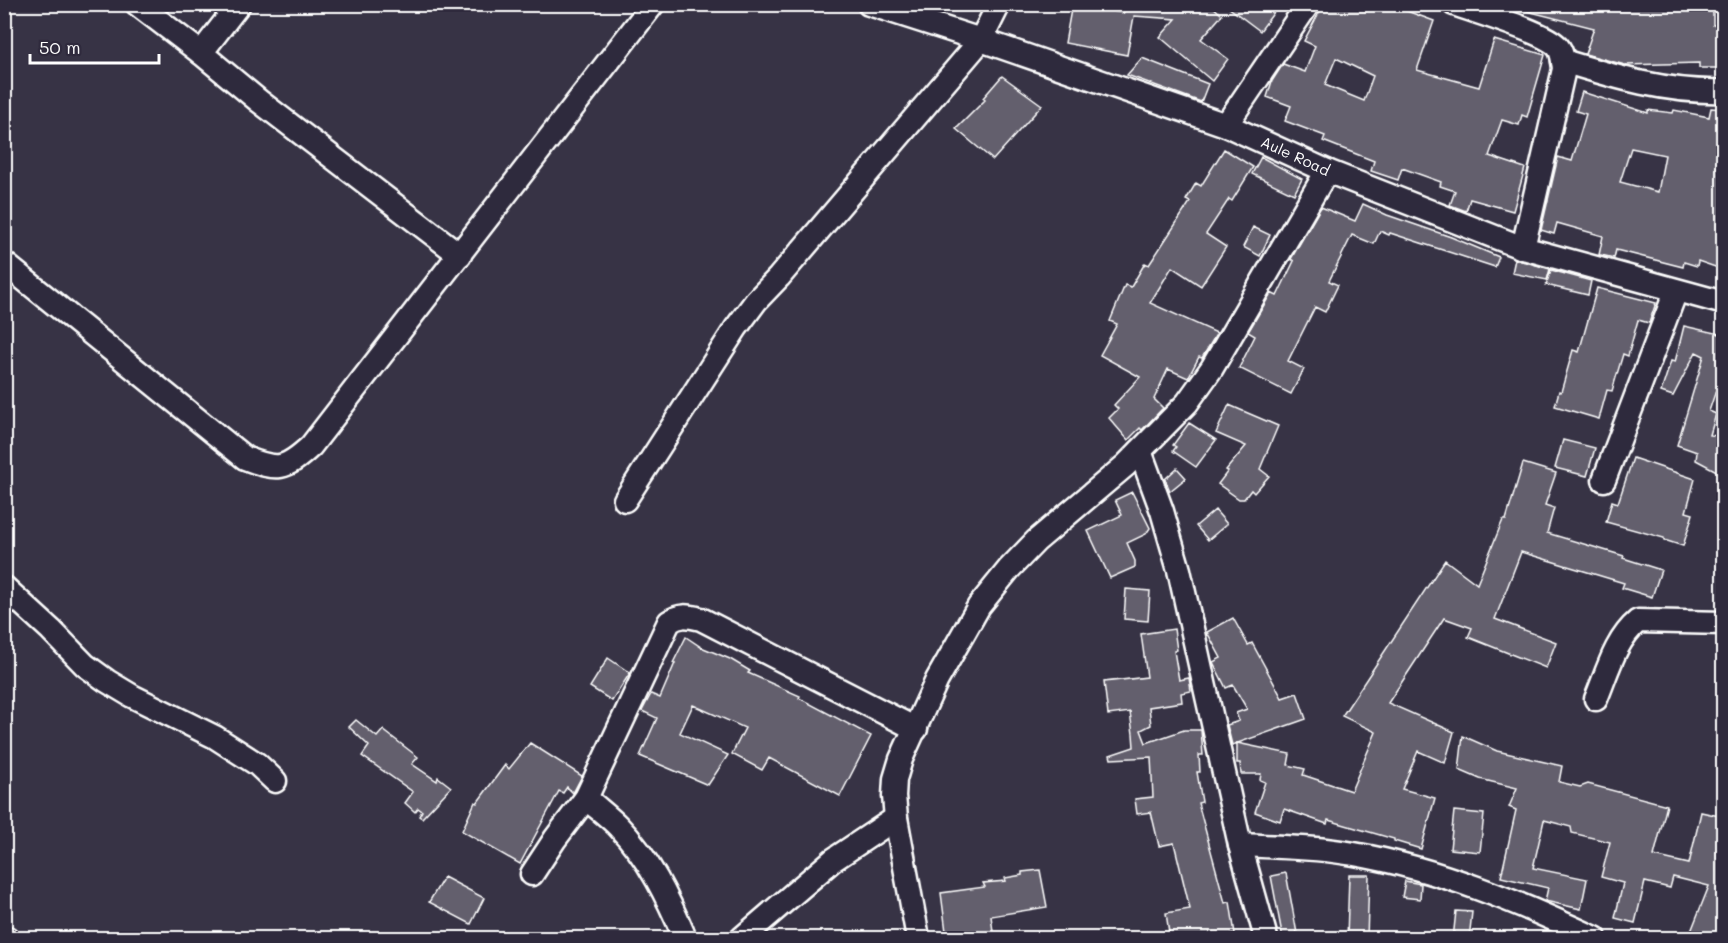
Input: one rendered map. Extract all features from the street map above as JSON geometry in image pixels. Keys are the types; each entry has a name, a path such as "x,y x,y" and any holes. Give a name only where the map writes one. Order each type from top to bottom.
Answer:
{"street":[{"path":"137,4 460,255"},
{"path":"201,53 239,4"},
{"path":"4,263 245,458 277,468 294,462 311,446 653,4"},
{"name":"Aule Road","path":"869,4 981,40 1226,125 1328,171 1523,248 1724,303"},
{"path":"625,500 736,328 756,301 981,40 999,4"},
{"path":"1226,125 1308,4"},
{"path":"1454,4 1547,39 1557,45 1561,52 1563,69 1523,248"},
{"path":"1563,61 1627,81 1662,87 1724,91"},
{"path":"918,939 896,818 895,779 901,759 937,680 974,615 1009,569 1036,541 1140,451 1187,403 1212,368 1328,171"},
{"path":"1604,480 1676,291"},
{"path":"1140,451 1162,511 1179,570 1240,845 1266,939"},
{"path":"4,587 85,665 107,681 132,696 215,736 256,764 275,781"},
{"path":"532,874 586,798 669,622 677,616 701,619 916,729"},
{"path":"1596,699 1616,650 1627,630 1638,621 1724,623"},
{"path":"586,798 619,827 644,859 668,896 685,939"},
{"path":"742,939 833,860 896,818"},
{"path":"1240,845 1352,853 1418,868 1465,883 1595,939"}],"building":[{"path":"1072,4 1124,13 1124,4 1210,4 1222,15 1201,39 1228,59 1212,81 1160,37 1176,19 1134,16 1127,55 1065,43"},
{"path":"1224,4 1280,4 1260,31"},
{"path":"1328,4 1382,4 1394,11 1396,7 1434,21 1417,70 1479,87 1494,40 1545,55 1527,117 1522,115 1519,125 1502,120 1489,156 1525,168 1513,211 1470,199 1466,211 1450,205 1455,191 1440,186 1441,182 1402,168 1398,180 1371,171 1374,161 1323,141 1325,136 1285,121 1291,106 1267,97 1272,81 1283,64 1305,72 1315,46 1304,41 1322,7 1325,9","holes":["1336,58 1373,76 1364,101 1325,85"]},
{"path":"1520,4 1713,6 1713,25 1724,25 1724,49 1720,49 1720,68 1699,68 1699,63 1625,65 1585,54 1594,28 1519,9"},
{"path":"1142,58 1208,84 1201,102 1127,75"},
{"path":"1002,76 1042,105 993,160 956,129 985,100 983,98"},
{"path":"1582,92 1648,113 1648,110 1673,113 1674,110 1709,117 1711,108 1724,109 1724,270 1698,261 1697,266 1684,262 1683,267 1616,250 1614,258 1599,255 1603,236 1557,223 1554,234 1541,230 1558,157 1572,161 1586,114 1576,111","holes":["1631,148 1665,155 1658,192 1620,182"]},
{"path":"1224,149 1253,167 1232,201 1229,199 1206,234 1226,247 1201,286 1172,267 1150,303 1217,333 1202,358 1199,357 1188,378 1168,369 1154,399 1163,408 1142,430 1140,428 1128,440 1109,418 1118,409 1114,405 1140,377 1100,355 1117,324 1110,321 1125,285 1131,287 1145,263 1149,265 1190,202 1186,200 1196,183 1201,186"},
{"path":"1261,157 1302,179 1294,194 1252,174"},
{"path":"1363,204 1499,257 1495,267 1390,233 1389,235 1380,231 1374,244 1352,235 1329,281 1338,285 1325,312 1315,307 1288,361 1304,369 1291,394 1239,368 1255,336 1248,332 1271,293 1277,296 1294,261 1291,259 1321,207 1355,221"},
{"path":"1253,227 1270,235 1260,256 1243,247"},
{"path":"1515,259 1550,269 1547,280 1512,273"},
{"path":"1551,270 1591,281 1588,295 1546,285"},
{"path":"1597,288 1656,303 1649,323 1638,320 1628,356 1623,354 1612,391 1607,390 1599,419 1555,406 1573,350 1579,352"},
{"path":"1684,326 1724,335 1724,367 1709,411 1716,414 1710,435 1724,437 1724,475 1696,460 1697,452 1677,445 1704,356 1696,352 1673,396 1661,392 1671,361 1675,362"},
{"path":"1229,405 1278,426 1260,469 1269,476 1254,493 1251,490 1244,499 1239,499 1218,484 1228,471 1226,470 1246,446 1216,433"},
{"path":"1189,423 1216,440 1196,467 1173,451 1176,447 1173,445"},
{"path":"1563,440 1595,448 1587,476 1555,468"},
{"path":"1633,458 1695,479 1686,512 1693,514 1683,546 1664,540 1664,538 1606,522 1612,501 1618,503"},
{"path":"1523,463 1556,473 1545,505 1554,508 1547,533 1624,556 1623,558 1661,570 1652,597 1622,588 1624,583 1521,552 1495,619 1556,642 1546,668 1468,637 1472,628 1444,618 1388,703 1454,732 1445,763 1418,751 1402,789 1435,798 1421,849 1328,820 1327,824 1284,809 1280,821 1255,812 1265,782 1260,780 1261,774 1241,774 1240,763 1237,763 1237,743 1290,754 1288,765 1305,769 1303,775 1351,791 1376,732 1342,716 1445,560 1477,584 1503,520 1506,520"},
{"path":"1177,468 1186,478 1170,491 1165,479"},
{"path":"1132,492 1150,528 1146,534 1127,543 1135,561 1135,567 1110,578 1088,531 1122,515 1115,500"},
{"path":"1215,510 1227,524 1208,540 1196,526"},
{"path":"1126,589 1150,591 1148,621 1124,619"},
{"path":"1233,618 1248,645 1252,643 1282,698 1297,693 1306,719 1232,745 1227,725 1239,721 1236,713 1247,709 1233,685 1226,688 1213,662 1221,658 1207,632"},
{"path":"1174,629 1177,650 1174,651 1179,680 1189,678 1191,691 1181,693 1182,702 1149,707 1151,725 1141,730 1146,743 1184,730 1201,730 1203,755 1199,755 1200,772 1197,772 1202,802 1198,803 1225,903 1230,902 1235,934 1211,939 1170,939 1166,913 1190,909 1174,843 1159,846 1151,812 1137,814 1135,799 1153,797 1151,757 1111,759 1110,755 1134,747 1133,734 1130,712 1108,715 1104,682 1147,677 1141,634"},
{"path":"686,637 701,647 730,659 750,671 748,673 800,696 799,698 871,736 840,796 769,758 762,770 732,754 745,728 693,705 680,733 728,755 708,785 640,756 657,718 642,711 651,694 660,698"},
{"path":"608,658 630,673 612,701 590,687"},
{"path":"356,720 377,737 383,730 418,757 412,764 437,781 438,777 451,787 422,818 419,816 422,811 418,808 415,812 405,803 413,792 362,756 369,746 349,727"},
{"path":"1463,736 1497,751 1562,766 1559,782 1580,787 1588,784 1667,805 1654,856 1689,864 1701,812 1724,817 1724,926 1719,939 1688,939 1709,886 1673,877 1670,888 1645,882 1635,923 1615,918 1623,883 1601,877 1610,842 1572,833 1571,827 1544,820 1533,868 1587,879 1581,909 1545,901 1548,888 1501,877 1516,810 1509,807 1517,788 1480,779 1459,770"},
{"path":"530,743 582,776 573,793 567,787 563,793 559,791 520,864 462,831 475,802 477,803 505,765 509,769"},
{"path":"1454,811 1484,814 1480,852 1450,849"},
{"path":"1040,870 1047,907 991,916 994,939 947,939 941,893 985,887 983,883 1006,881 1005,878 1022,875 1022,872"},
{"path":"1286,873 1298,939 1283,939 1271,876"},
{"path":"1349,875 1369,875 1367,939 1347,938"},
{"path":"444,877 484,898 471,924 429,902"},
{"path":"1405,881 1421,884 1420,899 1402,897"},
{"path":"1456,911 1472,912 1469,939 1453,939"}]}
